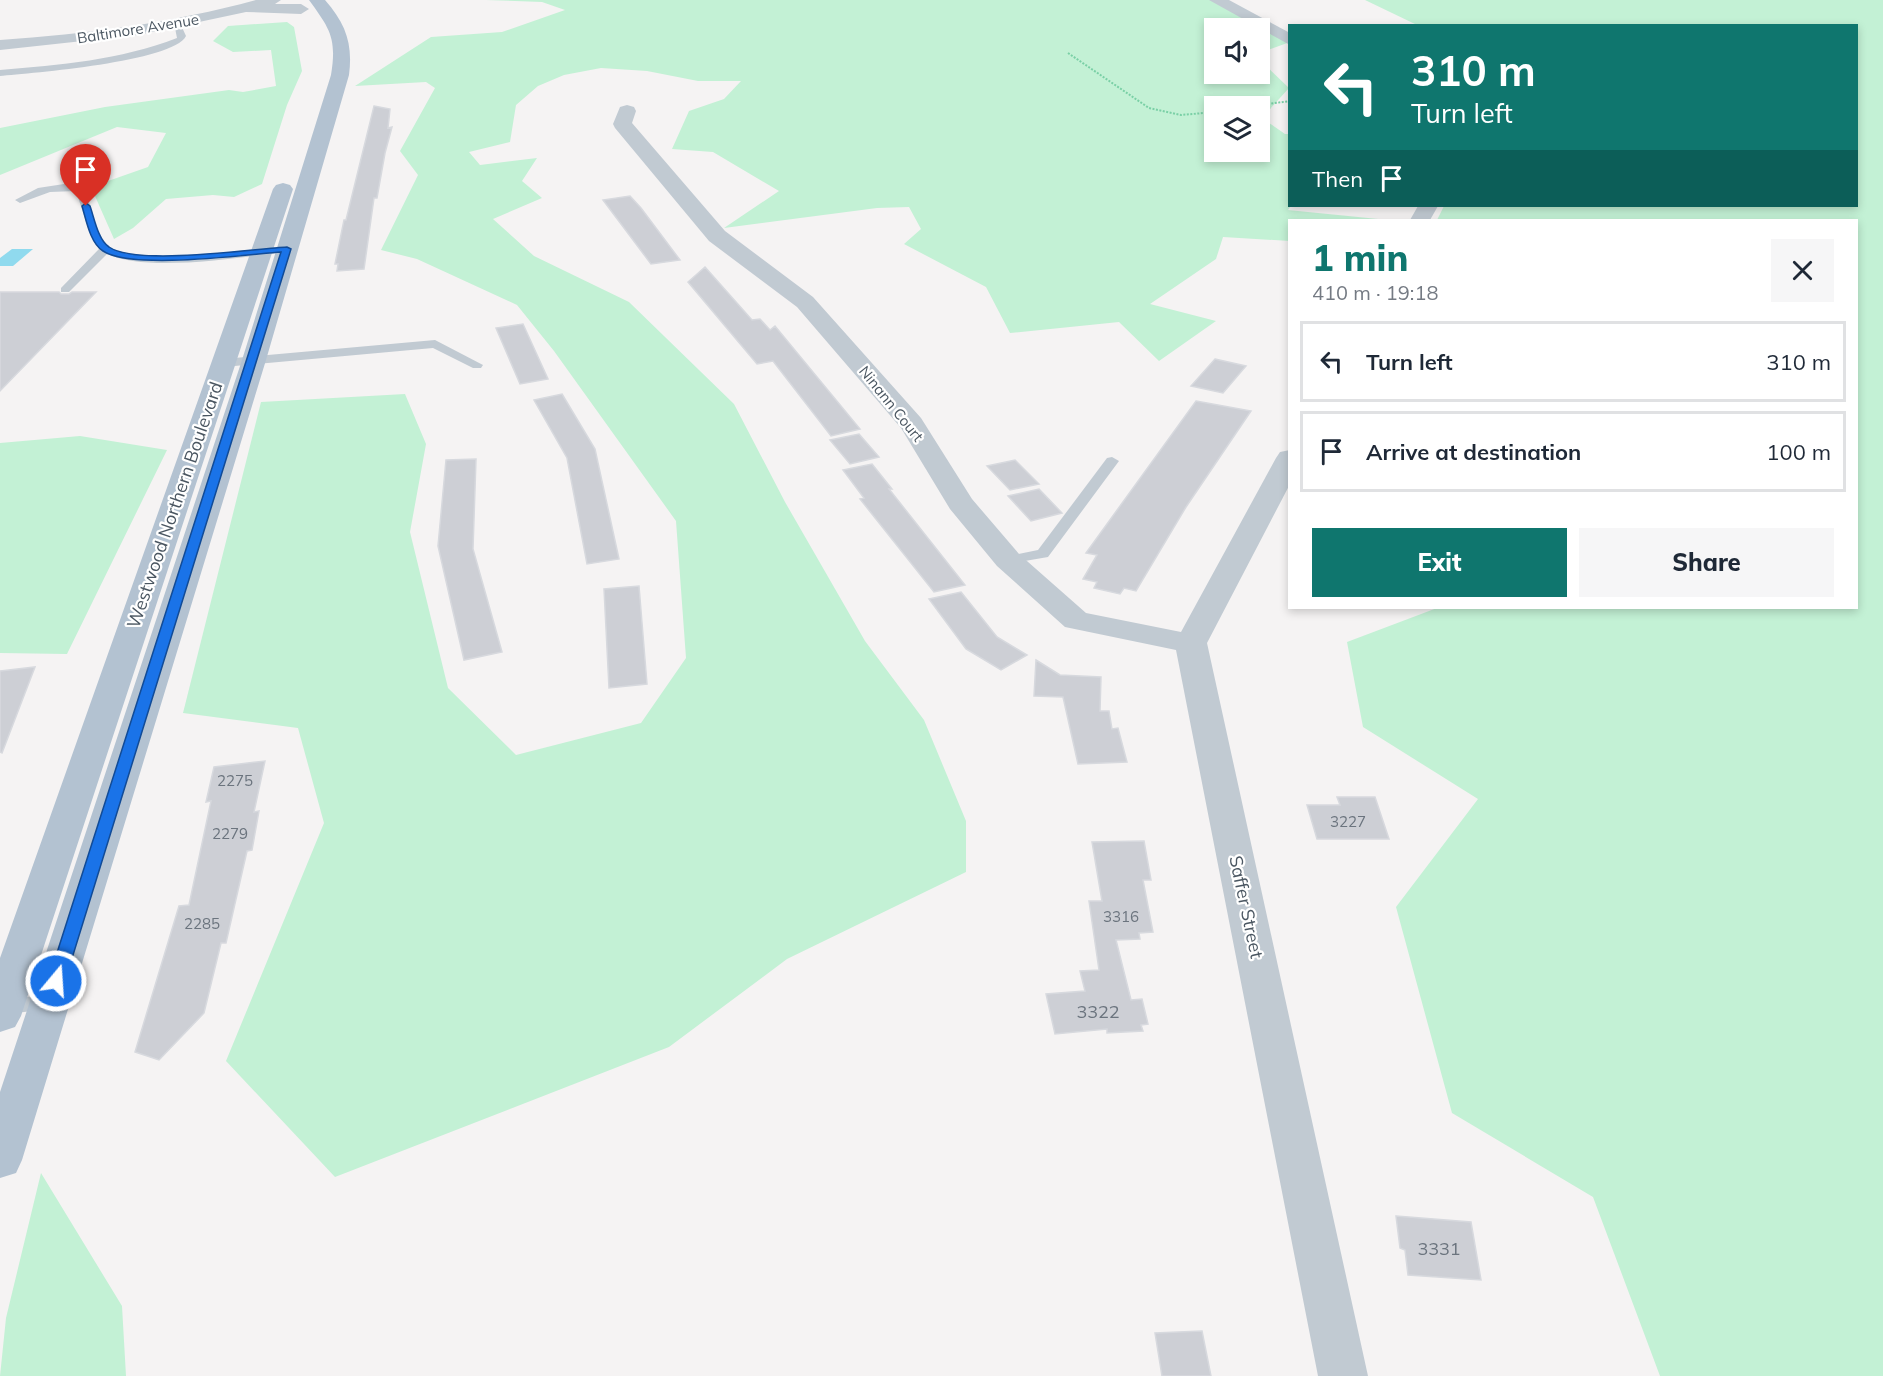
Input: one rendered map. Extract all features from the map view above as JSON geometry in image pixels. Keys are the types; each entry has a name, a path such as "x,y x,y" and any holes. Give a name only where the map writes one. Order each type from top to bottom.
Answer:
{"main road":[{"name":"Westwood Northern Boulevard","path":"0,1160 254,360 274,250 324,57 321,41 303,3"},
{"name":"Westwood Northern Boulevard","path":"1,1010 224,363 274,250"}],"street":[{"name":"Baltimore Avenue","path":"0,45 95,38 177,25 273,0"},
{"path":"1217,0 1288,39"},
{"path":"243,9 303,3"},
{"name":"Ninann Court","path":"627,111 622,124 717,236 805,302 904,416 960,503 1008,560 1076,620 1191,643"},
{"path":"1191,643 1288,462"},
{"name":"Saffer Street","path":"1191,643 1343,1376"}],"lane":[{"path":"0,73 73,66 153,50 180,40 182,36 177,25"},
{"path":"20,200 36,191 50,188 69,186 80,189 98,240 106,249 150,259 274,250"},
{"path":"65,290 106,249"},
{"path":"224,363 435,344 477,365"},
{"path":"1008,560 1043,554 1112,461"},
{"path":"1,1010 49,1003"}],"path":[{"path":"1068,53 1149,108 1181,115 1204,113"},
{"path":"1270,104 1288,101"}],"green space":[{"path":"486,0 1217,0 1248,18 1204,18 1204,84 1270,84 1270,70 1288,89 1270,109 1270,96 1204,96 1204,162 1270,162 1270,124 1288,134 1288,207 1290,207 1288,210 1378,219 1288,219 1288,241 1223,237 1216,259 1150,304 1216,321 1159,361 1119,322 1010,333 986,287 904,244 921,229 909,207 877,208 724,228 779,191 713,152 672,149 689,111 724,99 741,81 698,81 647,71 601,68 564,75 538,86 516,105 510,142 469,152 480,165 537,158 522,181 542,198 493,219 534,256 629,302 734,404 785,502 865,641 924,720 966,821 966,872 787,959 669,1047 335,1177 226,1061 324,823 298,728 183,713 261,402 405,394 426,444 410,532 448,688 516,755 641,723 686,658 676,521 554,351 517,305 417,259 381,250 418,175 400,151 435,88 426,82 355,86 431,37 502,32 565,10 542,2"},
{"path":"1365,0 1883,0 1883,1376 1660,1376 1593,1197 1452,1113 1396,907 1478,799 1363,727 1347,642 1434,609 1858,609 1858,219 1438,219 1444,207 1858,207 1858,24 1415,24"},
{"path":"287,22 294,27 302,71 287,105 262,184 234,197 213,195 166,199 133,228 114,239 91,187 148,167 166,133 117,127 0,175 0,128 105,107 229,90 243,92 276,86 271,50 233,52 213,41 228,26"},
{"path":"1270,30 1288,41 1270,49"},
{"path":"80,436 167,450 67,654 0,653 0,443"},
{"path":"41,1173 122,1306 126,1376 0,1376 6,1318"}],"water":[{"path":"12,249 33,249 13,266 0,266 0,258"}],"building":[{"path":"374,106 390,109 388,128 392,127 377,198 374,198 364,269 337,271 338,264 335,264 344,220 346,220"},
{"path":"630,196 680,260 651,264 603,200"},
{"path":"705,267 752,320 760,319 770,330 775,326 860,429 831,436 773,361 757,364 688,282"},
{"path":"0,292 69,294 96,292 0,391"},
{"path":"523,324 548,379 520,384 496,328"},
{"path":"1215,359 1246,366 1223,393 1191,386"},
{"path":"562,394 595,449 619,559 587,564 567,458 534,400"},
{"path":"1196,401 1251,411 1186,507 1136,591 1124,588 1120,594 1094,588 1097,582 1083,579 1097,555 1086,553"},
{"path":"859,434 879,457 850,464 830,440"},
{"path":"476,459 473,549 502,652 464,660 438,546 446,460"},
{"path":"1015,460 1039,484 1010,490 987,466"},
{"path":"872,464 965,585 934,592 860,499 864,498 843,470"},
{"path":"1039,489 1062,513 1031,521 1008,496"},
{"path":"639,586 647,684 609,688 604,589"},
{"path":"961,592 997,637 1027,655 1001,670 966,649 929,599"},
{"path":"1036,660 1060,675 1101,677 1100,711 1109,711 1112,729 1118,728 1127,762 1078,764 1063,697 1034,696"},
{"path":"35,667 2,753 0,752 0,671"},
{"path":"265,761 254,812 259,811 252,850 247,851 226,943 221,943 204,1013 159,1060 135,1052 179,906 189,905 211,801 206,802 214,767"},
{"path":"1337,797 1375,797 1389,839 1317,839 1307,805 1340,805"},
{"path":"1144,841 1151,880 1143,880 1153,932 1139,933 1140,939 1116,940 1131,1000 1142,999 1148,1024 1141,1025 1143,1031 1107,1033 1107,1029 1055,1034 1046,994 1085,991 1080,971 1099,970 1089,901 1102,901 1092,842"},
{"path":"1396,1216 1471,1222 1481,1280 1408,1275 1405,1250 1400,1248"},
{"path":"1202,1331 1211,1376 1162,1376 1155,1333"}],"route":[{"path":"56,981 254,360 287,249 150,259 126,255 106,249 98,240 86,206"}]}
